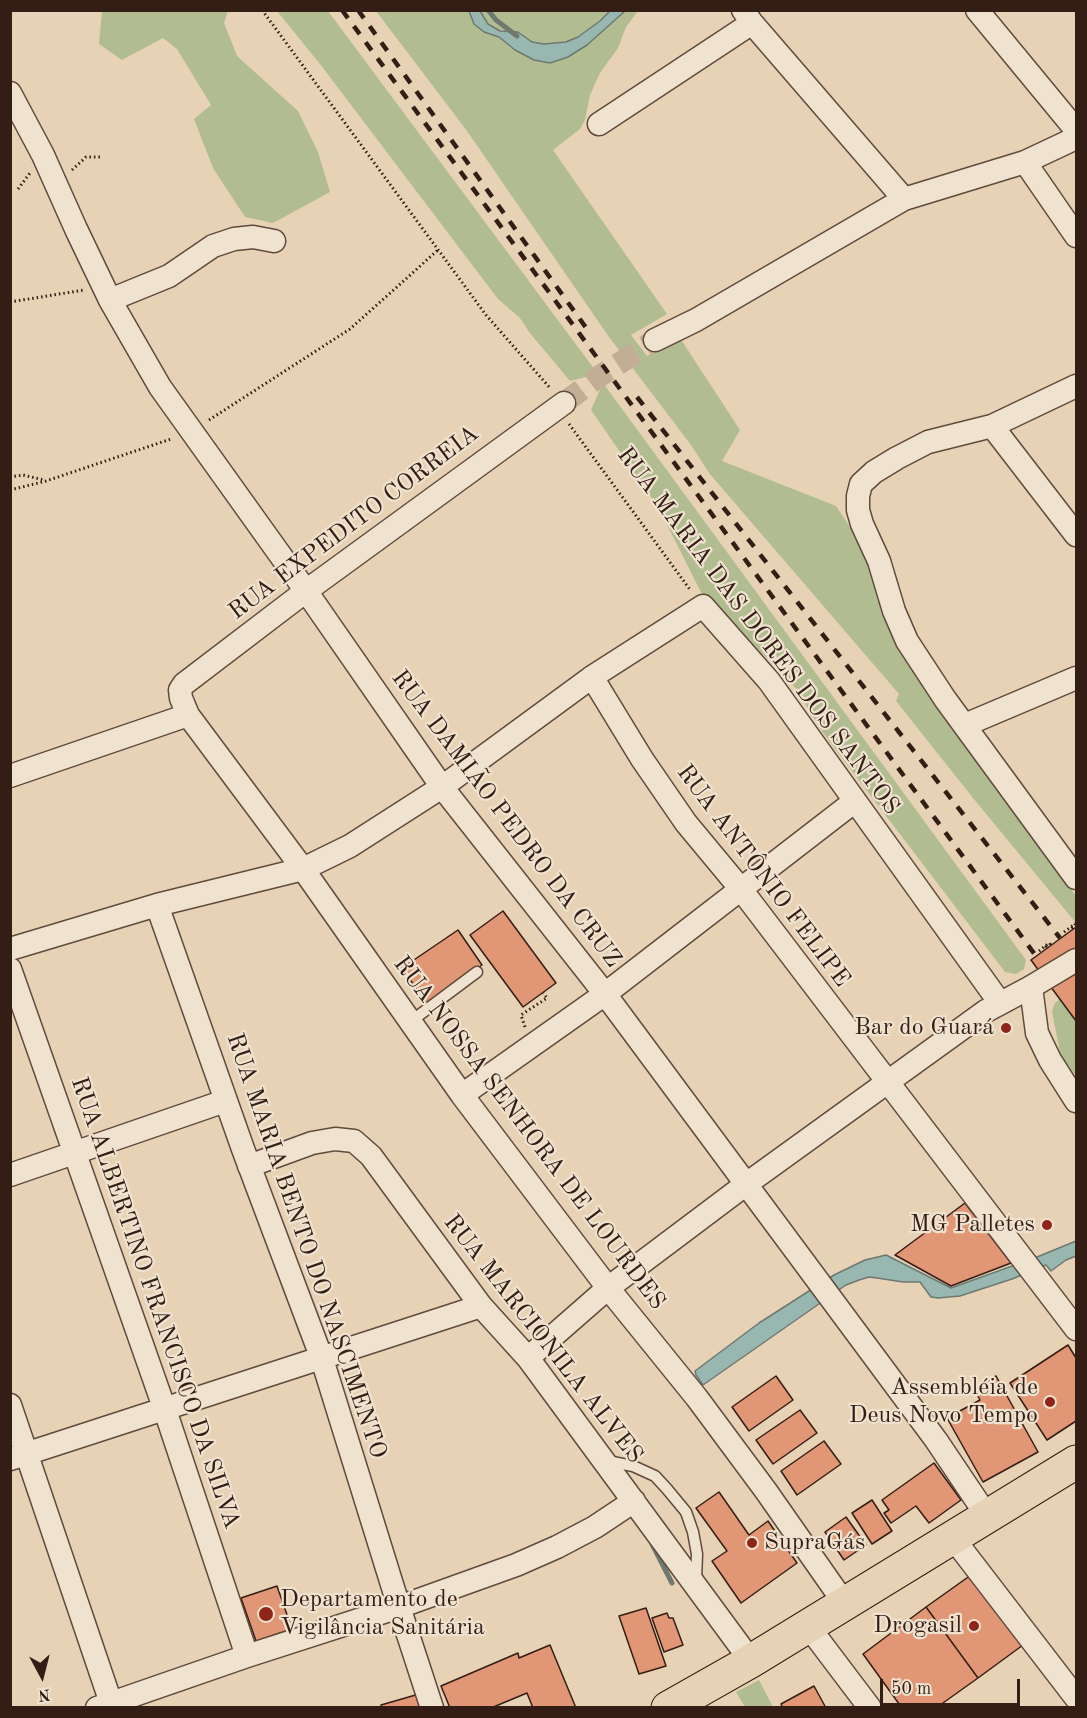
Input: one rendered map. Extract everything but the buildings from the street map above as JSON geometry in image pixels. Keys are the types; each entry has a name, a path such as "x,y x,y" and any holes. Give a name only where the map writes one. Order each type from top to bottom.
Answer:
{"main road":[{"path":"668,1707 751,1661 1077,1462"}],"street":[{"path":"977,10 1077,130"},
{"path":"599,124 748,17 904,199"},
{"name":"RUA DAMIÃO PEDRO DA CRUZ","path":"10,93 43,155 107,293 160,387 442,787 605,994 936,1440 987,1516"},
{"path":"655,340 696,320 904,199 1025,162 1077,138"},
{"path":"1025,162 1077,236"},
{"path":"107,293 169,276 213,246 234,239 253,237 274,241"},
{"path":"1077,386 992,426 928,442 874,472 861,484 858,496 858,510 862,524 879,561 894,611 907,641 926,671 1077,878"},
{"name":"RUA EXPEDITO CORREIA","path":"180,690 184,684 306,591 560,406"},
{"path":"992,426 1077,535"},
{"path":"10,949 157,904 303,870 350,846 442,787 592,677 703,606"},
{"name":"RUA MARIA DAS DORES DOS SANTOS","path":"703,606 769,681 1000,1003"},
{"name":"RUA ANTÔNIO FELIPE","path":"592,677 663,791 686,823 740,888 1077,1329"},
{"path":"965,725 1077,678"},
{"name":"RUA NOSSA SENHORA DE LOURDES","path":"180,690 188,715 303,870 462,1095 608,1288 697,1398 845,1604"},
{"path":"10,776 188,715"},
{"path":"462,1095 605,994 855,801"},
{"name":"RUA MARIA BENTO DO NASCIMENTO","path":"157,904 225,1101 322,1359 432,1707"},
{"path":"528,1358 608,1288 887,1082 986,1011 1077,960"},
{"name":"RUA ALBERTINO FRANCISCO DA SILVA","path":"10,969 165,1410 248,1656"},
{"path":"1031,987 1037,1033 1050,1060 1074,1097"},
{"path":"10,1175 225,1101"},
{"name":"RUA MARCIONILA ALVES","path":"249,1166 312,1143 335,1139 354,1141 371,1156 481,1306 528,1358 751,1661"},
{"path":"19,1457 481,1306"},
{"path":"10,1405 19,1457 104,1705 399,1607 516,1565 557,1548 595,1527 634,1501"},
{"path":"953,1538 1077,1698"},
{"path":"808,1626 870,1707"}],"lane":[{"path":"410,1022 477,972"},
{"path":"604,1461 633,1466 655,1476 686,1512 693,1532 696,1584"}],"path":[{"name":"RUA MARIA DAS DORES DOS SANTOS","path":"262,10 486,315 560,406 703,606"},
{"path":"55,183 86,157 101,157"},
{"path":"10,490 46,481 191,432 350,329 438,250"},
{"path":"10,302 107,293"},
{"path":"10,477 23,474 46,481"},
{"path":"1064,932 1075,924 1072,930"},
{"path":"1039,951 1049,943 1047,949"},
{"path":"531,1046 521,1015 547,998 543,993"}],"green space":[{"path":"102,11 228,11 224,23 237,56 298,111 318,152 330,192 273,223 245,217 213,168 194,119 211,105 177,49 163,38 122,60 99,44"},
{"path":"277,11 328,11 598,374 570,381 520,318 498,299 320,64"},
{"path":"376,11 638,11 626,27 618,48 600,73 590,95 585,120 580,129 553,150 667,314 631,335 647,356 680,338 740,430 722,461 836,506 862,545 903,656 1076,896 1076,923 896,701 899,694 709,473 691,445 609,337 467,131"},
{"path":"603,383 1026,960 1024,969 1016,974 1005,972 826,737 788,677 707,604 658,507 591,410"},
{"path":"1060,999 1076,1022 1076,1075 1070,1071 1060,1052 1052,1012 1055,1003"},
{"path":"759,1680 773,1707 745,1707 736,1692"}],"water":[{"path":"469,11 480,11 488,24 500,31 518,32 532,42 544,44 566,42 578,37 610,11 625,11 587,45 568,57 550,63 534,60 515,50 499,37 484,32 474,24"},
{"path":"1076,1241 1076,1256 1051,1271 1046,1265 960,1296 931,1297 920,1282 869,1277 859,1280 846,1285 703,1385 696,1375 695,1371 759,1323 834,1275 865,1260 886,1255 951,1288"}],"waterway":[{"path":"488,10 496,20 517,36"},
{"path":"652,1544 672,1583"}],"tunnel":[{"path":"564,403 655,340"}],"railway":[{"path":"342,10 1036,956"},
{"path":"358,10 587,329"},
{"path":"637,397 1060,938"}],"place":[{"name":"Bar do Guará","path":"1006,1028"},
{"name":"MG Palletes","path":"1047,1225"},
{"name":"Assembléia de Deus Novo Tempo","path":"1050,1402"},
{"name":"SupraGás","path":"752,1543"},
{"name":"Departamento de Vigilância Sanitária","path":"266,1614"},
{"name":"Drogasil","path":"974,1626"}]}
